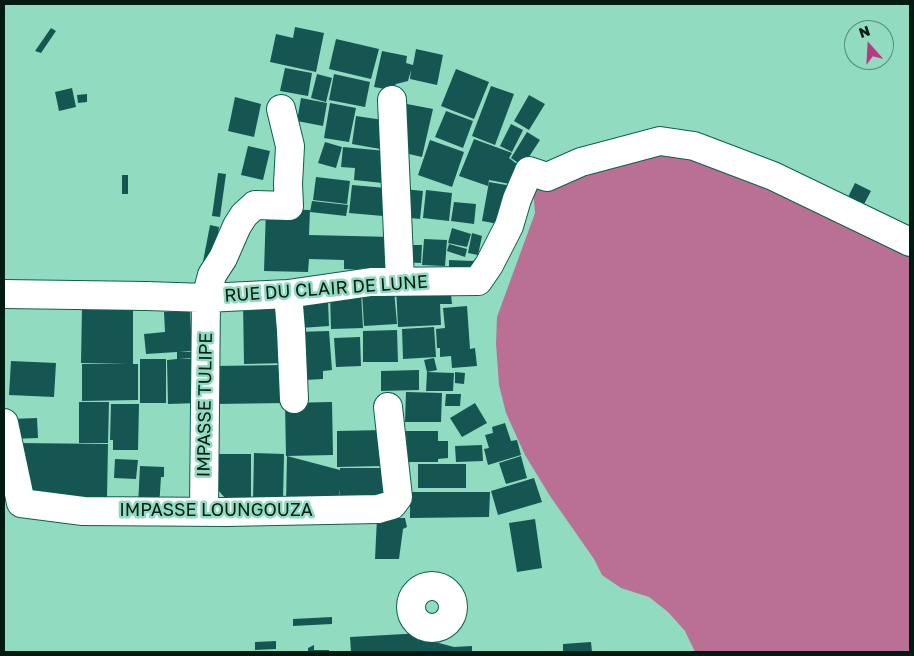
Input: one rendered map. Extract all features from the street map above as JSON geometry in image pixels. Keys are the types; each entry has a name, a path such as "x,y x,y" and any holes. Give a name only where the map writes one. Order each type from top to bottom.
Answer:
{"street":[{"path":"392,100 400,281"},
{"name":"IMPASSE TULIPE","path":"204,512 206,298 212,275 223,258 244,215 255,206 289,206 290,146 282,109"},
{"name":"RUE DU CLAIR DE LUNE","path":"4,294 206,298 288,294 371,282 478,281 509,226 517,199 529,170 547,177 581,162 660,141 694,146 773,176 910,242"},
{"path":"288,294 294,399"},
{"name":"IMPASSE LOUNGOUZA","path":"4,423 22,503 83,510 204,512 378,509 392,505 398,497 388,407"}],"shaded area":[{"path":"657,148 759,176 910,251 910,652 695,652 685,631 668,612 649,597 621,588 602,575 594,559 550,496 525,455 506,413 499,385 496,344 497,317 535,213 533,187"}],"building":[{"path":"295,27 324,33 316,72 270,62 276,34 293,38"},
{"path":"51,28 56,31 41,53 35,51"},
{"path":"336,39 379,49 371,79 329,69"},
{"path":"416,49 443,55 437,85 410,79 411,70 408,81 396,84 391,90 374,87 382,51 407,56 406,63 413,65"},
{"path":"285,68 312,73 308,96 280,91"},
{"path":"456,69 489,82 474,119 441,106"},
{"path":"317,74 332,78 326,102 311,98"},
{"path":"334,74 370,82 365,107 329,100"},
{"path":"491,86 514,94 495,145 472,136"},
{"path":"72,88 76,107 59,111 55,92"},
{"path":"87,94 87,102 78,103 77,95"},
{"path":"529,95 545,104 529,130 514,121"},
{"path":"235,97 261,104 254,137 228,131"},
{"path":"301,98 327,103 323,126 297,121"},
{"path":"330,103 356,108 349,142 324,138"},
{"path":"407,104 433,109 422,157 396,151"},
{"path":"446,111 473,121 463,148 435,137"},
{"path":"356,116 390,121 386,150 352,144"},
{"path":"511,124 523,130 512,152 500,146"},
{"path":"527,132 540,140 523,166 511,158"},
{"path":"474,139 512,153 509,158 517,164 510,184 489,180 488,186 459,176"},
{"path":"430,140 464,152 452,187 418,175"},
{"path":"325,142 342,147 336,168 318,163"},
{"path":"248,146 270,151 263,180 241,175"},
{"path":"343,147 386,151 383,183 354,180 355,168 341,167"},
{"path":"218,173 226,174 220,217 212,216"},
{"path":"122,175 128,175 128,194 122,194"},
{"path":"316,177 350,181 347,204 313,200"},
{"path":"489,182 512,186 504,225 482,221"},
{"path":"855,183 871,191 863,206 848,197"},
{"path":"352,185 386,188 383,216 349,213"},
{"path":"404,189 423,191 420,219 401,217"},
{"path":"426,190 452,193 449,221 423,218"},
{"path":"312,201 348,205 346,216 310,212"},
{"path":"454,202 476,204 474,224 451,221"},
{"path":"266,209 310,210 309,235 393,237 392,271 344,269 344,260 309,259 308,272 264,271"},
{"path":"210,225 219,227 212,269 202,267"},
{"path":"452,228 471,234 467,247 448,243"},
{"path":"472,233 482,236 478,255 468,253"},
{"path":"424,239 447,240 445,266 422,265"},
{"path":"449,244 467,249 465,257 447,251"},
{"path":"401,245 422,245 421,263 401,262"},
{"path":"482,254 479,270 449,279 449,260 473,261"},
{"path":"396,286 451,294 452,304 440,304 441,325 398,327"},
{"path":"394,290 397,324 364,326 362,292"},
{"path":"361,292 363,328 331,329 330,294"},
{"path":"328,300 329,326 300,328 299,302"},
{"path":"285,301 287,363 244,364 243,302"},
{"path":"467,306 470,349 475,348 477,366 452,368 451,356 440,357 440,348 437,348 436,329 445,328 443,308"},
{"path":"82,307 133,307 133,364 138,364 138,400 82,401 82,364 129,363 81,363"},
{"path":"190,311 192,351 179,352 191,352 192,358 179,359 197,359 198,403 168,404 167,360 177,359 177,352 146,354 144,334 165,332 164,312"},
{"path":"434,327 436,357 403,359 402,329"},
{"path":"397,330 398,362 363,362 363,331"},
{"path":"329,331 332,370 323,371 323,379 305,380 296,332"},
{"path":"360,337 361,366 336,367 334,338"},
{"path":"434,358 437,370 427,372 424,360"},
{"path":"140,359 166,359 166,403 140,403"},
{"path":"11,361 56,363 54,397 9,395"},
{"path":"284,365 284,403 215,404 215,366"},
{"path":"419,370 419,390 381,391 381,371"},
{"path":"427,372 454,373 453,391 426,391"},
{"path":"455,372 465,373 464,384 455,383"},
{"path":"406,392 442,393 441,422 405,422"},
{"path":"446,394 461,394 460,406 445,406"},
{"path":"79,402 109,402 108,443 79,443"},
{"path":"332,402 333,455 286,456 285,403"},
{"path":"475,403 487,423 462,437 450,418"},
{"path":"111,404 139,404 138,450 113,450 113,440 110,440"},
{"path":"37,418 38,438 11,439 10,419"},
{"path":"505,423 511,441 517,440 521,455 488,465 484,449 489,448 485,435 493,433 492,427"},
{"path":"384,430 384,466 337,467 337,431"},
{"path":"406,431 438,431 438,441 448,441 448,458 438,459 438,462 407,462"},
{"path":"17,443 108,444 107,498 25,496"},
{"path":"482,445 483,461 456,462 455,446"},
{"path":"254,453 284,454 283,502 253,502"},
{"path":"214,454 251,454 251,504 225,498 218,490"},
{"path":"287,456 340,470 340,468 393,468 384,502 340,500 339,489 339,503 286,502"},
{"path":"521,456 527,478 506,484 499,463"},
{"path":"115,459 138,460 136,479 114,478"},
{"path":"418,464 466,464 466,488 418,488"},
{"path":"140,466 164,467 164,477 161,477 159,508 138,506"},
{"path":"534,478 542,502 498,515 491,491"},
{"path":"410,492 490,492 489,517 410,518"},
{"path":"377,518 405,518 407,527 403,529 399,559 375,559"},
{"path":"535,519 542,568 517,572 509,523"},
{"path":"332,617 332,624 293,626 293,619"},
{"path":"423,633 435,642 454,647 472,646 472,652 351,652 350,637"},
{"path":"276,641 276,649 255,650 255,642"},
{"path":"591,642 592,652 563,652 563,644"},
{"path":"314,645 314,650 329,650 329,652 308,652 308,648"}]}
